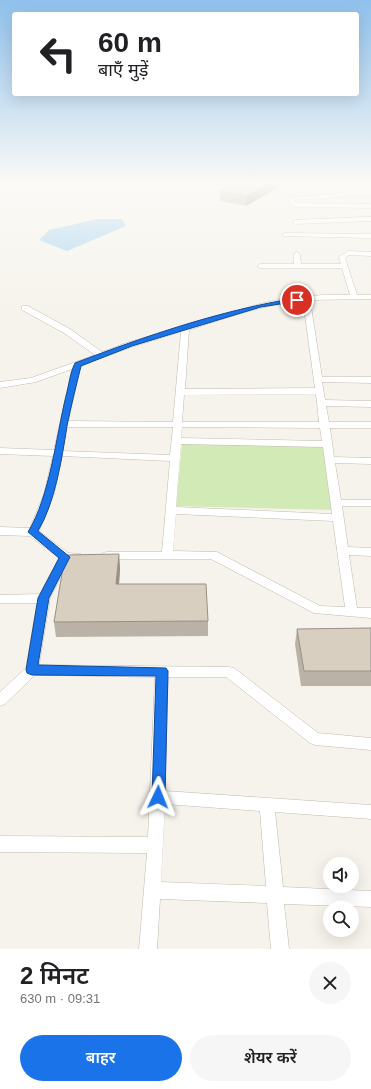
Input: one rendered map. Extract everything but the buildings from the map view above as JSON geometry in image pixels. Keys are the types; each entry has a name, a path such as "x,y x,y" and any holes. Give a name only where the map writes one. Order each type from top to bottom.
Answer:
{"street":[{"path":"285,235 371,236"},
{"path":"297,254 298,266"},
{"path":"354,297 342,257 344,255 371,254"},
{"path":"260,266 344,266"},
{"path":"0,385 33,380 78,365 101,355 260,306 306,299 371,297"},
{"path":"306,299 352,612"},
{"path":"25,308 67,331 101,355"},
{"path":"167,556 185,328"},
{"path":"33,532 40,520 59,453 63,424 78,365"},
{"path":"318,379 371,380"},
{"path":"180,392 319,391"},
{"path":"322,403 371,404"},
{"path":"63,424 371,424"},
{"path":"177,441 327,444"},
{"path":"0,451 175,458"},
{"path":"330,460 371,461"},
{"path":"336,502 371,503"},
{"path":"171,510 337,518"},
{"path":"0,531 33,532 65,557 213,555 318,610 371,613"},
{"path":"344,551 371,552"},
{"path":"0,700 32,670 44,598 65,557"},
{"path":"0,599 44,598"},
{"path":"32,670 229,672 315,739 371,744"},
{"path":"148,949 156,845 162,671"},
{"path":"158,797 267,806 371,812"},
{"path":"267,806 280,949"},
{"path":"0,844 156,845"},
{"path":"152,890 371,899"}],"green space":[{"path":"182,444 324,446 333,510 176,506"}],"water":[{"path":"61,227 123,227 67,251 39,240 49,230"}],"route":[{"path":"158,797 162,671 32,670 44,598 65,557 33,532 40,520 59,453 63,424 78,365 129,345 260,306 287,300 297,300"}]}
